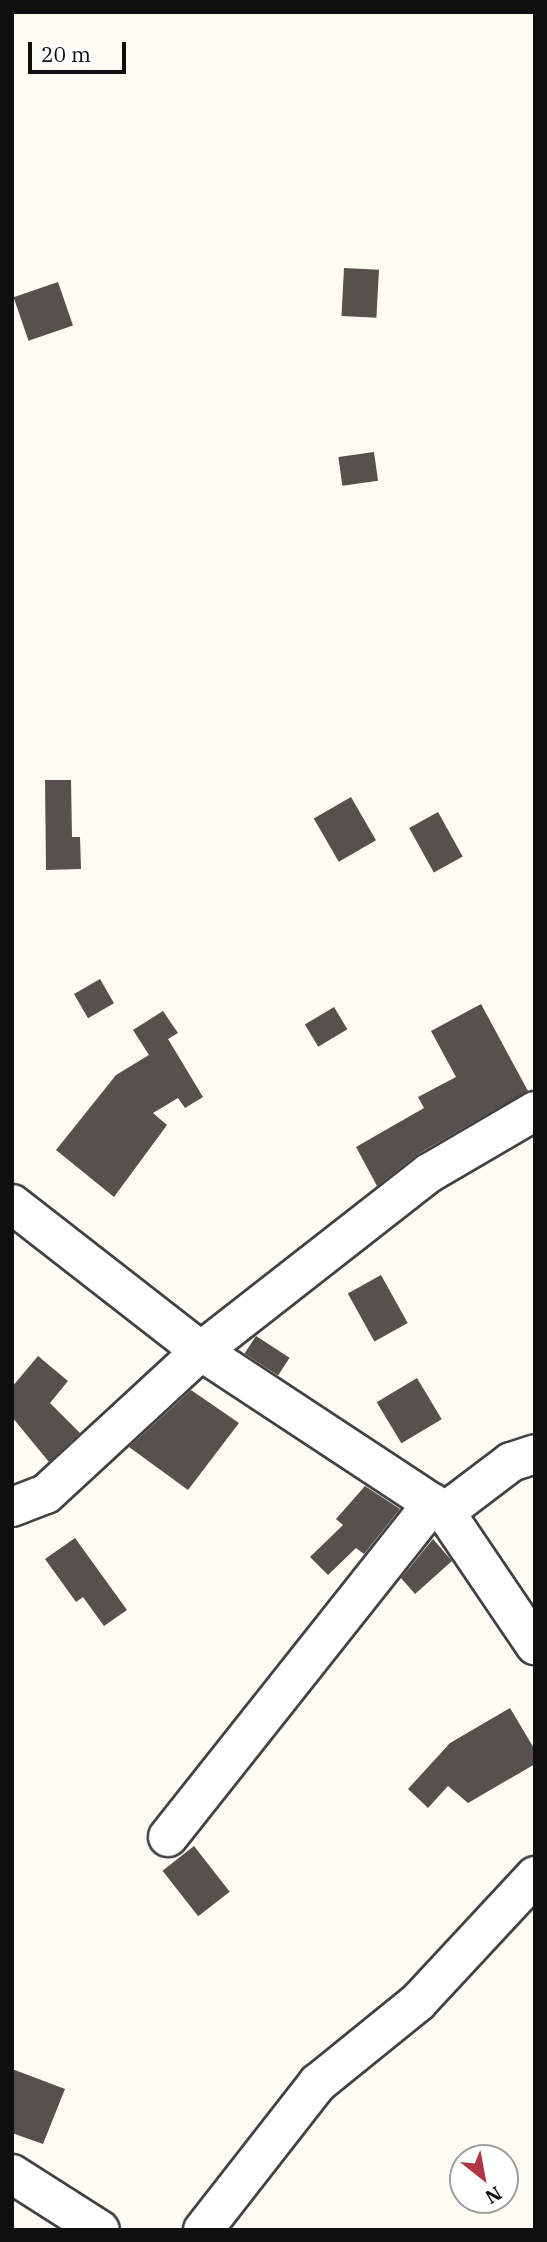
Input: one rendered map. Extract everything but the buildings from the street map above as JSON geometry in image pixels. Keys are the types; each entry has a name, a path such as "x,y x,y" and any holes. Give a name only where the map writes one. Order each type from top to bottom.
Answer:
{"street":[{"path":"12,1507 46,1494 201,1351 429,1173 535,1111"},
{"path":"12,1204 201,1351 439,1508 535,1645"},
{"path":"168,1837 439,1508 511,1462 535,1454"},
{"path":"203,2230 318,2082 418,2003 535,1876"},
{"path":"12,2174 100,2230"}]}
